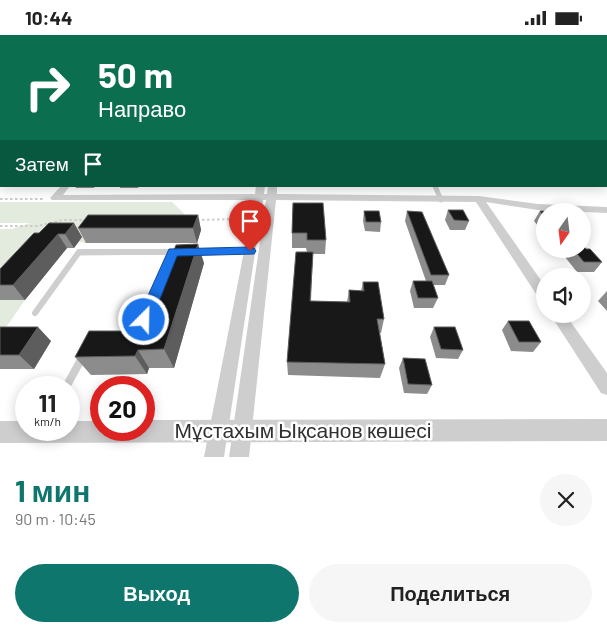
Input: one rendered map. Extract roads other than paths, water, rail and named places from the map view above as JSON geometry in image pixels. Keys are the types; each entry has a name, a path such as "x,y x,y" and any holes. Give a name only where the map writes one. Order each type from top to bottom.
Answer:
{"street":[{"path":"65,187 55,198 262,193 441,200 478,199 538,207 607,210"},
{"path":"214,457 262,193"},
{"path":"239,457 262,193"},
{"path":"478,199 536,283"},
{"path":"563,323 607,387"},
{"name":"Мұстахым Ықсанов көшесі","path":"80,431 607,430"},
{"name":"Мұстахым Ықсанов көшесі","path":"0,432 15,432"}],"lane":[{"path":"434,187 441,200"},
{"path":"34,313 79,252 250,251"},
{"path":"130,335 138,335 173,252"},
{"path":"72,376 85,353"}]}
